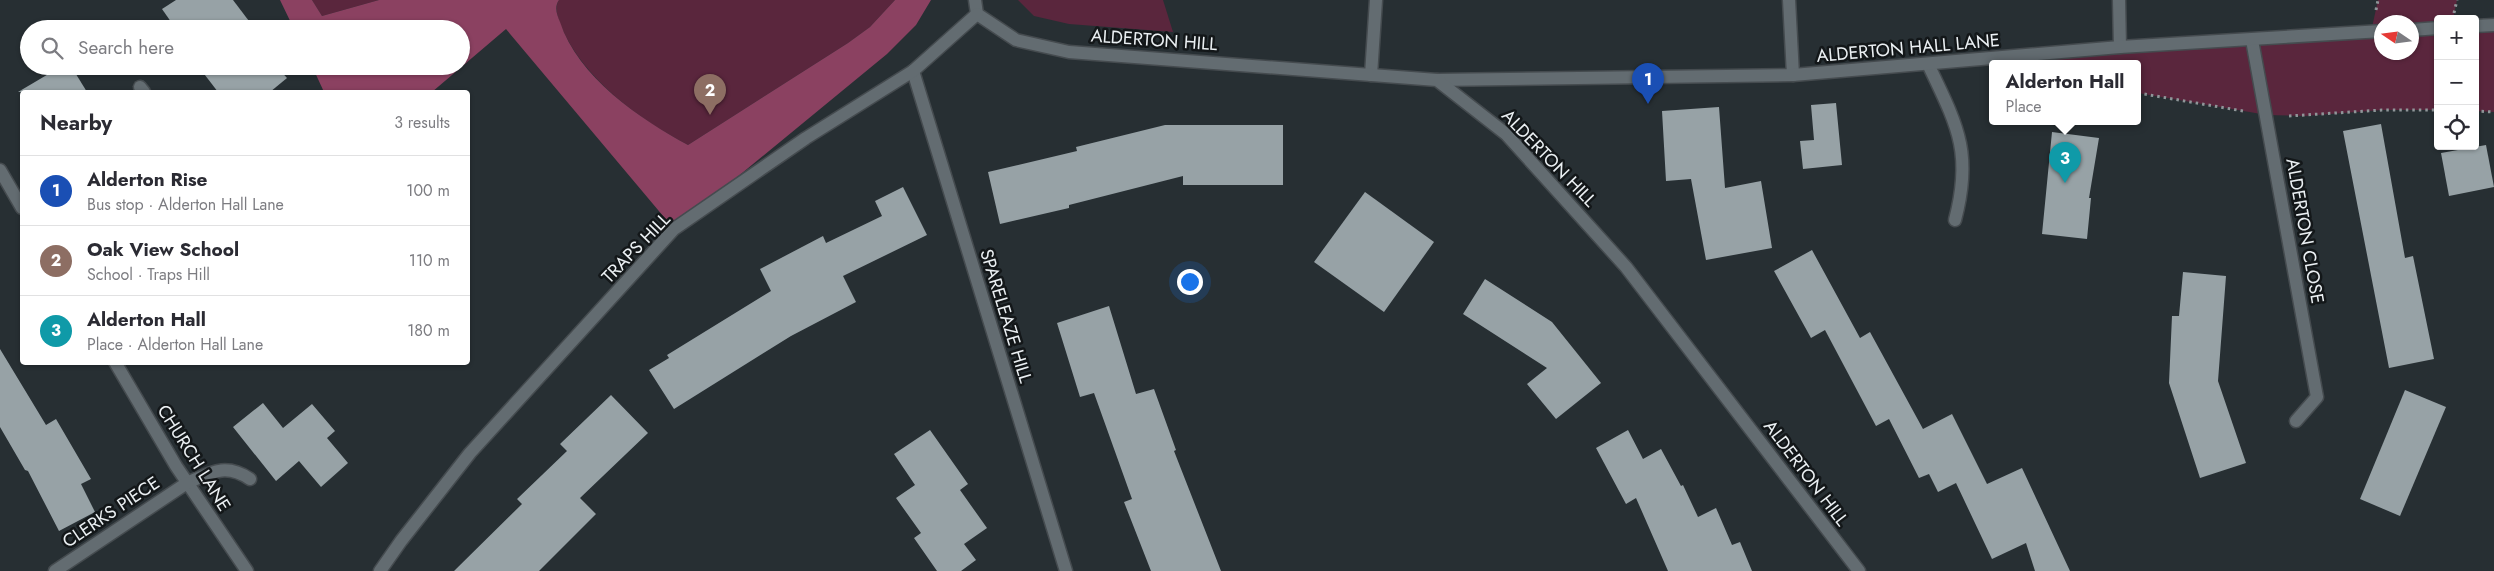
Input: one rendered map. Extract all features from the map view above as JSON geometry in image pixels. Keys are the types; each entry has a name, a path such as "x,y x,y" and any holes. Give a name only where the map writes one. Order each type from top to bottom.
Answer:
{"street":[{"path":"975,0 977,14"},
{"path":"1371,75 1376,0"},
{"path":"1789,0 1793,75"},
{"path":"2119,0 2120,47"},
{"name":"TRAPS HILL","path":"380,571 470,452 674,229 806,138 912,71 977,14"},
{"name":"ALDERTON HILL","path":"977,14 1016,40 1069,52 1437,80 1506,134 1626,267 1859,571"},
{"path":"2479,26 2494,25"},
{"path":"2419,29 2434,28"},
{"name":"ALDERTON HALL LANE","path":"1437,80 1793,75 2120,47 2374,32"},
{"name":"ALDERTON CLOSE","path":"2252,40 2316,397 2296,421"},
{"path":"1928,64 1947,104 1962,148 1963,192 1955,220"},
{"name":"SPARELEAZE HILL","path":"912,71 1066,571"},
{"path":"0,170 20,205"},
{"name":"CHURCH LANE","path":"117,365 187,483 247,571"},
{"name":"CLERKS PIECE","path":"55,571 187,483 220,470 239,472 250,479"}],"path":[{"path":"2479,111 2494,112"}],"shaded area":[{"path":"280,0 312,0 322,16 379,0 559,0 556,8 557,14 569,42 581,61 596,78 650,123 688,145 848,43 870,27 895,0 931,0 916,25 887,54 674,229 506,29 470,60 470,20 290,20"},
{"path":"312,0 379,0 322,16"},
{"path":"559,0 895,0 870,27 848,43 688,145 669,135 632,110 598,80 583,63 561,26 557,10"},
{"path":"1018,0 1163,0 1173,32 1069,24 1034,16"},
{"path":"2378,0 2457,0 2454,15 2434,15 2434,110 2382,110 2304,116 2267,115 2141,94 2141,60 1989,60 1989,64 1974,61 2371,32 2374,18 2374,60 2419,60 2419,15 2375,15"},
{"path":"2494,25 2494,112 2479,111 2479,26"},
{"path":"316,75 452,75 434,90 323,90"}],"building":[{"path":"176,0 233,0 248,20 170,20 162,9"},
{"path":"47,75 77,75 86,90 21,90"},
{"path":"205,75 284,75 287,78 272,90 216,90"},
{"path":"1836,103 1842,165 1803,169 1800,141 1814,140 1811,105"},
{"path":"1719,107 1725,188 1761,181 1772,248 1706,260 1691,179 1666,181 1662,111"},
{"path":"2381,124 2405,258 2413,256 2434,359 2389,368 2343,131"},
{"path":"1165,125 1283,125 1283,185 1183,185 1183,176 1069,205 1069,208 1000,224 988,172 1077,151 1076,147"},
{"path":"2052,132 2099,138 2089,198 2091,198 2087,239 2042,234"},
{"path":"2486,145 2494,187 2449,196 2441,153 2458,150 2479,150 2479,146"},
{"path":"903,187 927,235 843,276 856,302 791,336 674,409 649,370 669,358 667,355 771,291 760,269 823,236 826,243 882,216 875,201"},
{"path":"1365,192 1434,242 1384,312 1314,262"},
{"path":"1812,250 1860,338 1870,332 1923,429 1952,414 1987,484 2022,468 2070,571 2035,571 2026,543 1992,559 1956,483 1938,492 1929,474 1919,478 1889,419 1876,426 1825,330 1811,338 1774,271"},
{"path":"2183,272 2226,276 2218,381 2246,463 2200,478 2169,383 2172,316 2179,316"},
{"path":"1485,279 1552,322 1601,383 1556,419 1527,384 1547,368 1463,314"},
{"path":"1109,306 1136,394 1154,389 1176,450 1174,451 1221,571 1151,571 1124,502 1132,499 1094,393 1080,397 1057,323"},
{"path":"0,349 46,425 56,419 91,479 81,484 95,512 59,531 28,471 25,470 0,427"},
{"path":"2405,390 2446,407 2400,516 2360,499"},
{"path":"611,395 648,433 580,498 596,514 539,571 454,571 522,504 517,499 567,451 560,444"},
{"path":"263,403 283,428 312,404 335,431 327,438 348,463 321,487 299,461 276,481 233,427"},
{"path":"930,430 968,484 960,490 987,528 964,544 976,560 961,571 937,571 914,538 921,533 896,498 915,485 894,454"},
{"path":"1628,430 1643,459 1661,449 1681,486 1683,485 1698,517 1716,508 1732,545 1740,542 1752,571 1668,571 1636,498 1626,504 1596,448"}],"place":[{"name":"Alderton Rise","path":"1648,104"},
{"name":"Oak View School","path":"710,115"},
{"name":"Alderton Hall","path":"2065,183"}]}
